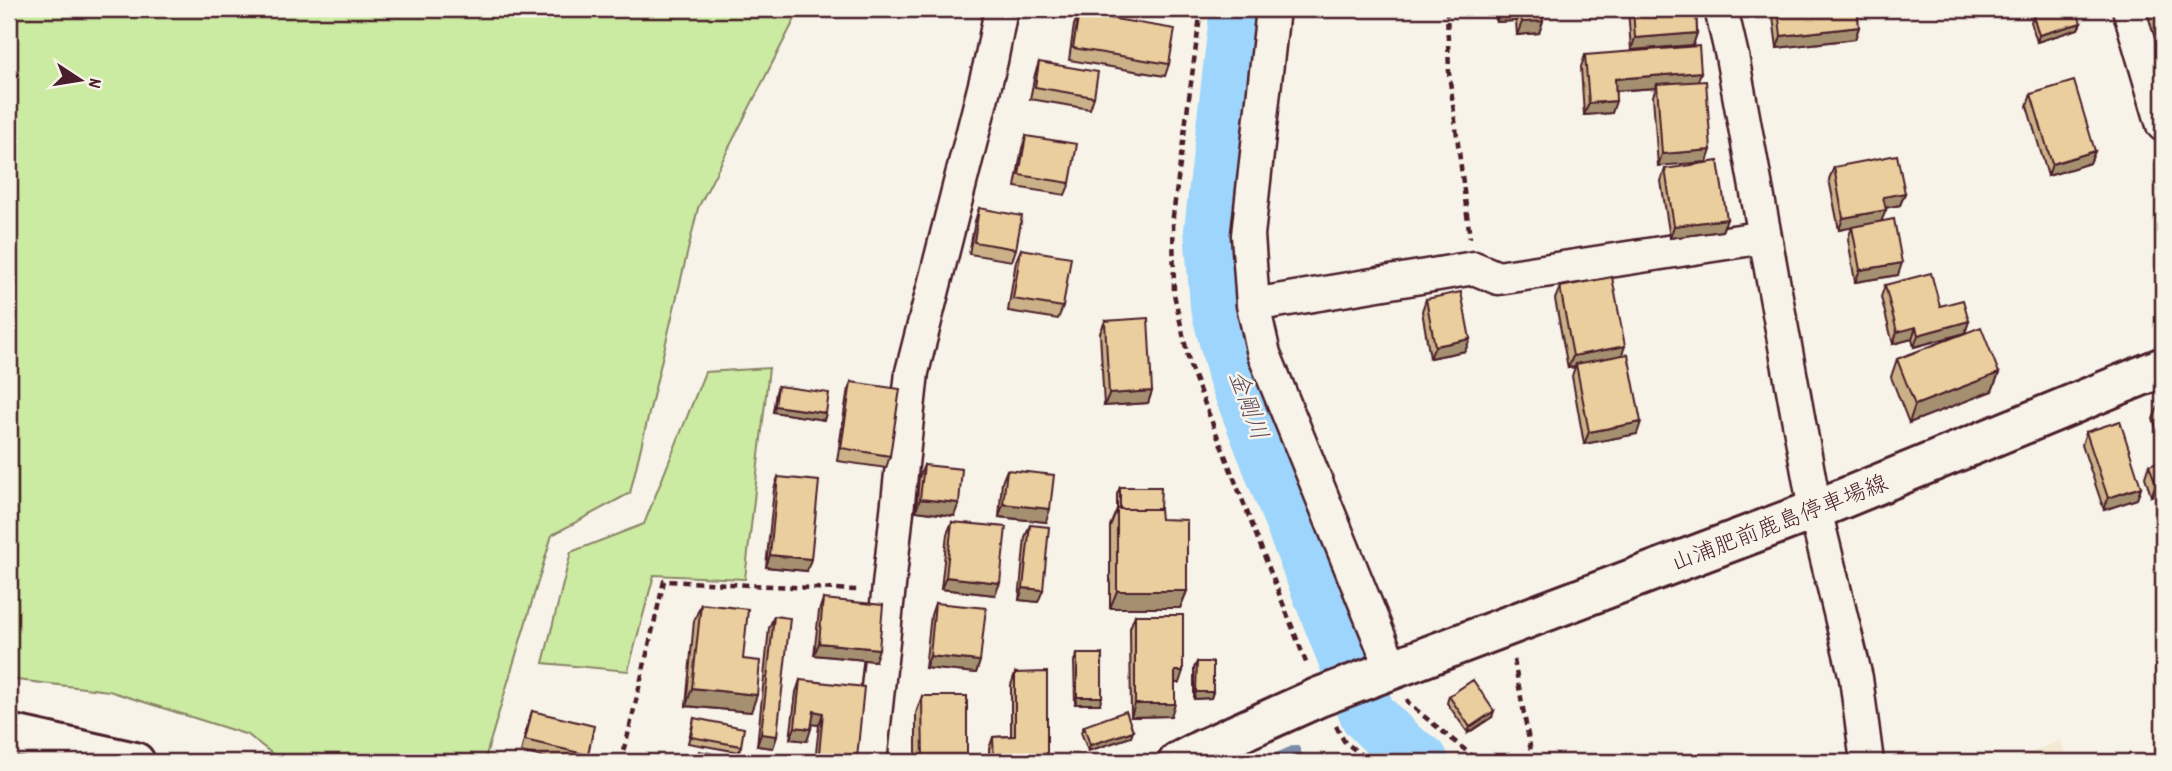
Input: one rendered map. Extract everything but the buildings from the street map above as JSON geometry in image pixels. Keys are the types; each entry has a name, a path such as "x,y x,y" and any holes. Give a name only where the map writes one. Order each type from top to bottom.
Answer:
{"main road":[{"name":"山浦肥前鹿島停車場線","path":"1319,697 1815,510 2163,367"},
{"path":"1178,762 1203,748 1319,697"},
{"path":"9,734 130,761"}],"street":[{"path":"870,762 912,372 991,61 1001,9"},
{"path":"1273,9 1248,235 1253,305 1264,354 1392,669"},
{"path":"1721,9 1732,56 1815,510 1856,678 1867,762"},
{"path":"2129,9 2163,125"},
{"path":"1253,305 1474,268 1497,278 1765,237"}],"path":[{"path":"1201,9 1173,216 1174,294 1190,366 1319,697 1344,741 1370,762"},
{"path":"1447,9 1449,74 1474,268"},
{"path":"619,762 627,739 663,581 890,591"},
{"path":"1507,625 1533,762"},
{"path":"1392,669 1409,704 1480,762"}],"shaded area":[{"path":"2061,740 2067,762 2009,762"}],"green space":[{"path":"9,9 800,9 698,208 630,493 552,535 484,762 283,762 248,735 109,691 9,679"},
{"path":"769,368 745,579 654,575 628,671 543,663 571,552 644,524 705,372"}],"waterway":[{"name":"金剛川","path":"1238,9 1212,230 1218,305 1236,376 1368,715 1402,749 1421,762"},
{"path":"1268,762 1295,750 1300,762"}]}
